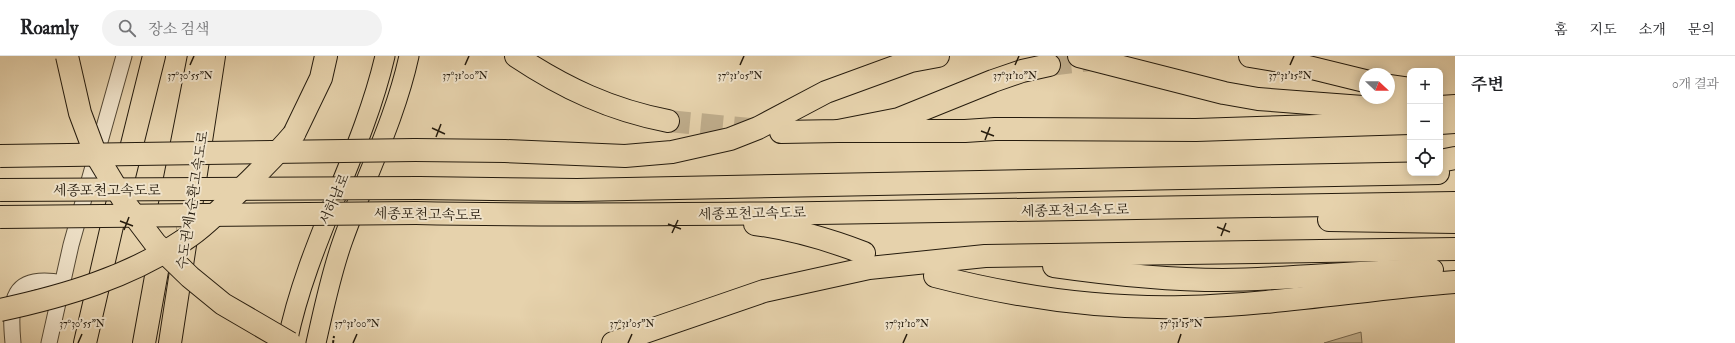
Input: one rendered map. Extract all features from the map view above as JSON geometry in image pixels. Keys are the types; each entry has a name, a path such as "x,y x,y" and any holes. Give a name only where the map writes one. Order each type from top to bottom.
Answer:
{"highway":[{"path":"67,56 80,113 95,153 127,206 155,243 190,277 223,304 290,343"},
{"path":"85,343 115,213 154,56"},
{"name":"수도권제1순환고속도로","path":"144,343 200,56"},
{"name":"수도권제1순환고속도로","path":"170,343 214,56"},
{"path":"0,310 48,300 101,283 142,264 185,240 218,212 263,169 294,134 321,78 326,56"},
{"path":"516,56 548,78 595,100 639,115 668,121"},
{"path":"0,156 415,150 505,151 625,156 672,152 730,139 758,128 826,92 911,61 938,56"},
{"path":"1080,56 1224,93 1258,99 1376,108 1407,107"},
{"path":"1250,56 1292,63 1359,80"},
{"path":"838,132 899,119 992,81 1022,71 1049,66"},
{"path":"1395,87 1407,89"},
{"path":"1443,92 1455,92"},
{"path":"1443,107 1455,106"},
{"path":"1443,123 1455,122"},
{"path":"781,132 964,131 995,129 1196,130 1407,123"},
{"path":"1443,161 1455,158"},
{"path":"1382,174 1407,169"},
{"name":"세종포천고속도로","path":"1443,173 1455,173"},
{"name":"세종포천고속도로","path":"0,190 419,188 616,189 1407,174"},
{"name":"세종포천고속도로","path":"0,217 416,212 486,214 684,214 1098,210 1455,203"},
{"path":"1098,210 1271,218 1455,222"},
{"path":"684,214 780,227 822,237 864,253"},
{"path":"613,343 764,291 869,268 985,256 1455,249"},
{"path":"985,256 1098,272 1159,278 1296,278 1364,271 1455,270"},
{"path":"935,276 979,287 1040,298 1152,307 1221,305 1390,287 1455,282"}],"main road":[{"name":"서하남로","path":"287,343 302,281 315,244 362,131 378,86 385,56"},
{"name":"서하남로","path":"316,343 329,283 343,240 386,134 402,87 409,56"}],"lane":[{"path":"49,343 71,245 124,56"},
{"path":"13,343 13,301 19,289 30,282 46,280 63,283"}],"shaded area":[{"path":"1361,332 1362,343 1324,343"}],"tunnel":[{"path":"1049,65 1100,59"},
{"path":"668,121 760,130"}]}
